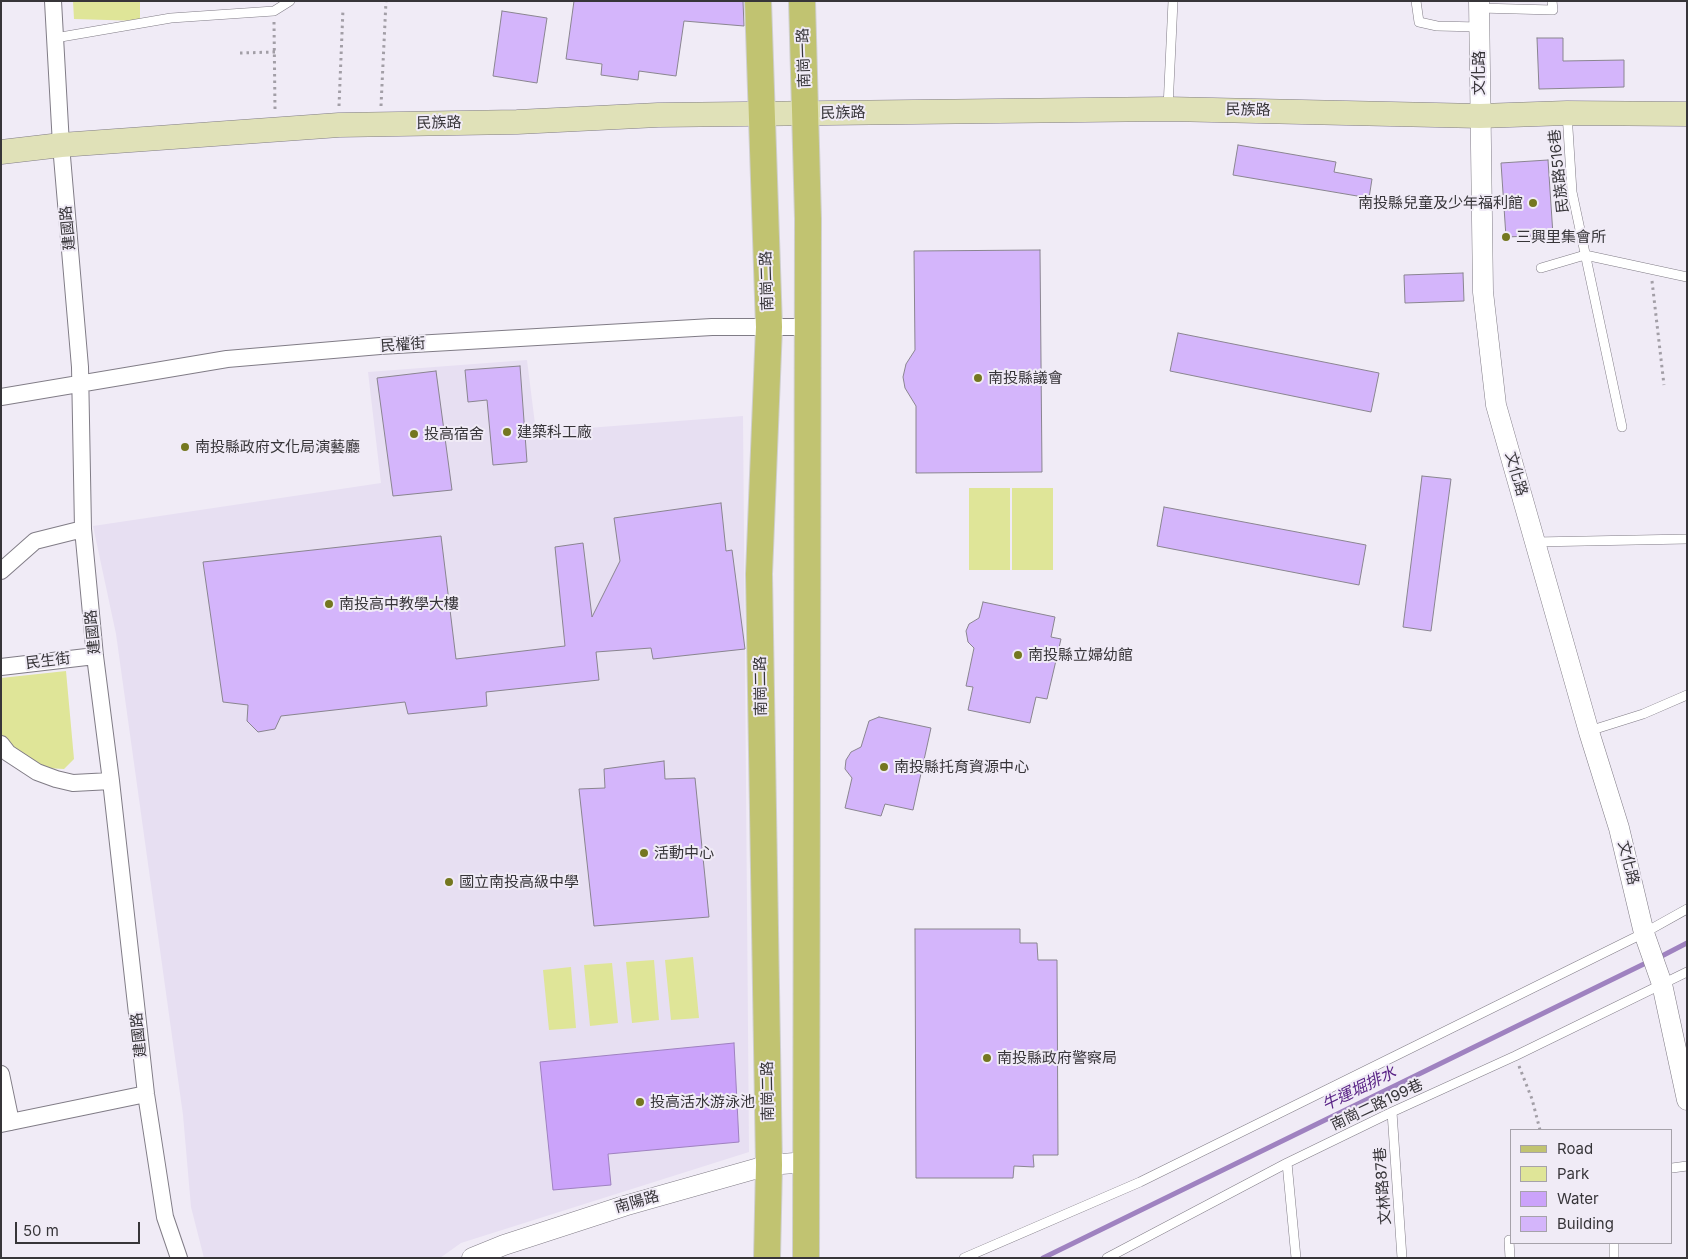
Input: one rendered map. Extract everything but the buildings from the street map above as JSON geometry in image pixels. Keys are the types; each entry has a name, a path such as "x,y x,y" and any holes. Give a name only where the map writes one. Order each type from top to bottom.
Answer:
{"main road":[{"path":"758,1 762,114"},
{"name":"南崗一路","path":"802,1 807,114"},
{"name":"民族路","path":"1,152 61,145 339,125 762,114 1168,108 1480,116 1567,113 1687,114"},
{"name":"南崗二路","path":"762,114 769,327 759,574 769,1165 767,1258"},
{"path":"806,1258 806,601 809,493 807,114"}],"street":[{"name":"建國路","path":"53,1 61,145 80,385 83,530 95,656 146,1094 165,1217 179,1258"},
{"name":"文化路","path":"1479,12 1483,292 1496,405 1589,732 1619,828 1644,933 1662,984"},
{"name":"民權街","path":"1,397 227,359 380,346 702,327 808,328"},
{"path":"1,570 35,541 83,530"},
{"name":"民生街","path":"1,667 95,656"},
{"path":"4,752 37,772 56,779 73,783 111,781"},
{"path":"1662,984 1687,1100"},
{"path":"1,1074 6,1123 146,1094"},
{"name":"南陽路","path":"472,1258 504,1245 624,1206 769,1165 807,1162"}],"lane":[{"path":"55,38 172,18 274,11 290,1"},
{"path":"1168,108 1172,1"},
{"path":"1416,1 1419,22 1437,26 1479,12 1553,10 1552,1"},
{"name":"民族路516巷","path":"1567,113 1572,192 1622,427"},
{"path":"1541,268 1585,255 1687,277"},
{"path":"1535,542 1687,539"},
{"path":"1589,732 1643,714 1687,695"},
{"path":"964,1258 1140,1182 1644,933 1687,909"},
{"name":"南崗二路199巷","path":"1107,1258 1288,1162 1515,1056 1687,972"},
{"name":"文林路87巷","path":"1392,1112 1402,1258"},
{"path":"1288,1162 1296,1258"},
{"path":"1673,1168 1687,1166"},
{"path":"1509,1240 1510,1258"},
{"path":"1614,1244 1614,1258"}],"path":[{"path":"380,124 386,1"},
{"path":"339,125 343,9"},
{"path":"274,11 275,130"},
{"path":"240,53 275,52"},
{"path":"1650,268 1664,385"},
{"path":"1515,1056 1532,1099 1540,1129"}],"shaded area":[{"name":"國立南投高級中學","path":"527,360 536,432 743,416 749,1152 461,1243 440,1258 204,1258 191,1207 183,1115 116,634 93,526 381,483 368,372"}],"green space":[{"path":"73,1 140,1 140,21 74,19"},
{"path":"969,488 1010,488 1010,570 969,570"},
{"path":"1012,488 1053,488 1053,570 1012,570"},
{"path":"66,671 74,759 64,769 47,768 11,748 1,735 1,678"},
{"path":"693,957 699,1018 671,1020 665,960"},
{"path":"654,960 659,1020 632,1023 626,962"},
{"path":"612,963 618,1023 590,1026 584,965"},
{"path":"571,967 576,1028 549,1030 543,970"}],"water":[{"name":"投高活水游泳池","path":"734,1043 739,1142 608,1154 611,1185 553,1190 540,1062"}],"waterway":[{"name":"牛運堀排水","path":"1658,958 1687,943"},
{"name":"牛運堀排水","path":"1043,1258 1650,961"}],"place":[{"name":"南投縣兒童及少年福利館","path":"1533,203"},
{"name":"三興里集會所","path":"1506,237"},
{"name":"南投縣議會","path":"978,378"},
{"name":"建築科工廠","path":"507,432"},
{"name":"投高宿舍","path":"414,434"},
{"name":"南投縣政府文化局演藝廳","path":"185,447"},
{"name":"南投高中教學大樓","path":"329,604"},
{"name":"南投縣立婦幼館","path":"1018,655"},
{"name":"南投縣托育資源中心","path":"884,767"},
{"name":"活動中心","path":"644,853"},
{"name":"國立南投高級中學","path":"449,882"},
{"name":"南投縣政府警察局","path":"987,1058"},
{"name":"投高活水游泳池","path":"640,1102"}]}
